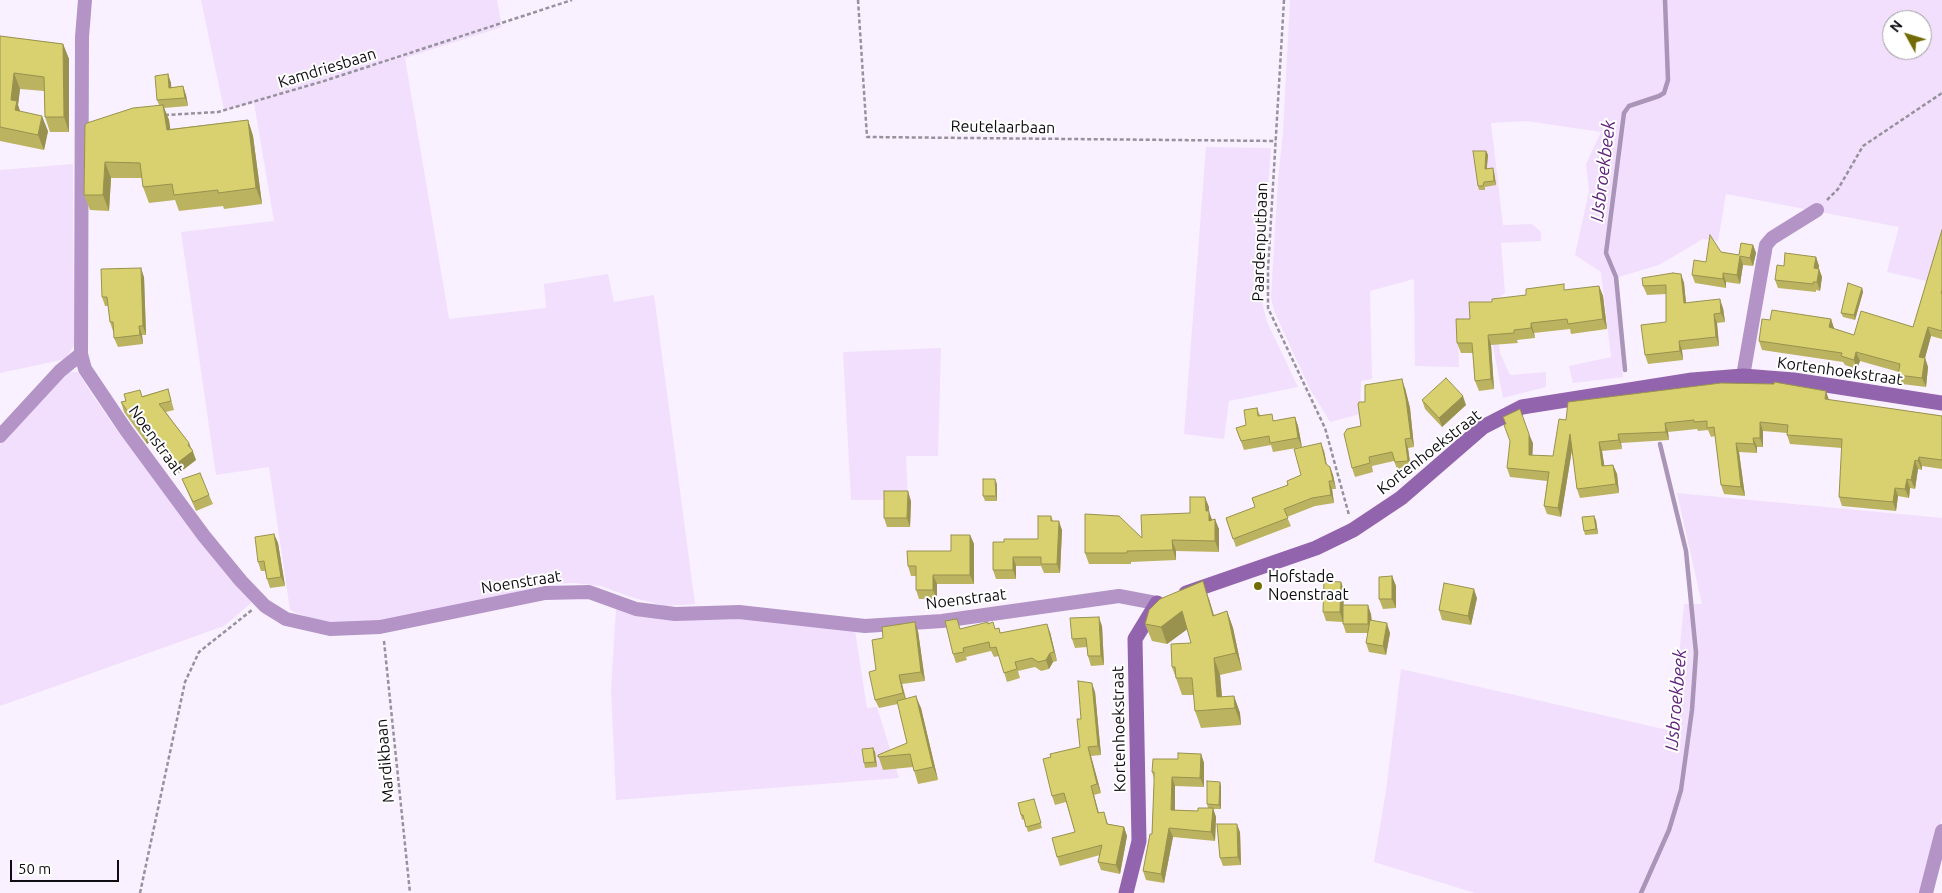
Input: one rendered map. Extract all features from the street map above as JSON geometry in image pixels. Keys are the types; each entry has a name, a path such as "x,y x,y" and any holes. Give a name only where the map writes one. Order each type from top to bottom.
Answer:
{"street":[{"name":"Noenstraat","path":"85,0 82,37 81,354 85,369 126,430 204,536 261,603 286,619 330,629 380,627 546,593 589,592 636,609 676,614 739,612 865,626 942,621 1119,596 1156,603"},
{"path":"1743,376 1766,245 1772,238 1817,210"},
{"path":"0,436 60,371 81,354"},
{"name":"Kortenhoekstraat","path":"1126,893 1140,841 1135,639 1156,603 1316,548 1353,530 1402,498 1483,427 1522,408 1692,380 1743,376 1794,380 1942,403"},
{"path":"1926,893 1942,831"}],"path":[{"name":"Kamdriesbaan","path":"156,115 218,112 324,81 572,0"},
{"name":"Reutelaarbaan","path":"858,0 867,136 1276,142"},
{"name":"Paardenputbaan","path":"1284,0 1268,270 1268,308 1325,428 1353,530"},
{"path":"1817,210 1838,189 1863,146 1942,92"},
{"path":"140,893 185,682 199,652 261,603"},
{"name":"Mardikbaan","path":"380,627 386,646 397,778 410,893"}],"shaded area":[{"path":"201,0 497,0 502,27 405,58 449,319 546,308 544,284 608,274 614,302 654,295 695,604 665,606 631,597 601,586 574,583 545,584 488,600 380,622 337,624 307,617 290,610 269,467 216,475 181,232 274,221 254,103 224,110"},
{"path":"1290,0 1942,0 1942,247 1931,282 1887,272 1899,227 1726,194 1718,241 1703,239 1659,265 1615,278 1623,377 1573,383 1569,366 1611,357 1601,272 1575,255 1589,191 1586,164 1601,132 1527,121 1491,123 1503,225 1532,224 1541,232 1541,241 1501,243 1505,293 1494,302 1500,353 1510,375 1546,372 1546,387 1503,398 1486,311 1473,329 1458,329 1459,367 1415,366 1414,279 1370,291 1372,379 1361,381 1360,414 1330,422 1310,389 1275,313 1271,298 1278,180 1283,132"},
{"path":"1206,147 1271,148 1261,284 1262,302 1267,322 1298,387 1229,401 1224,439 1184,434"},
{"path":"73,164 74,345 66,359 0,373 0,170"},
{"path":"941,348 938,456 906,456 908,500 851,500 843,352"},
{"path":"78,372 121,436 250,598 251,603 224,626 0,706 0,444 63,375"},
{"path":"1677,493 1942,518 1942,818 1922,893 1475,893 1374,862 1386,791 1401,669 1672,731 1684,604 1702,604"},
{"path":"616,609 666,620 752,619 855,630 867,708 877,707 899,778 616,800 611,689"}],"building":[{"path":"0,36 63,44 64,117 45,117 44,77 14,73 11,100 17,101 15,110 42,116 38,135 0,127"},
{"path":"168,74 169,88 183,86 185,98 157,100 155,76"},
{"path":"163,105 167,130 248,120 256,188 218,193 218,190 174,195 172,184 143,187 140,163 105,162 103,195 84,195 85,125 133,108"},
{"path":"1473,151 1486,151 1485,169 1493,168 1494,181 1484,182 1483,186 1478,186"},
{"path":"1942,230 1942,331 1928,327 1919,357 1925,358 1922,378 1898,375 1900,364 1856,352 1854,360 1841,356 1842,353 1759,341 1762,319 1770,320 1772,310 1831,319 1829,327 1854,335 1861,311 1913,327"},
{"path":"1710,235 1721,252 1739,255 1741,243 1753,245 1750,258 1740,256 1737,275 1723,273 1723,279 1692,275 1694,260 1706,262"},
{"path":"1785,253 1816,257 1814,268 1819,269 1817,282 1813,282 1813,284 1775,280 1777,265 1784,266"},
{"path":"141,268 143,326 139,326 140,335 114,338 113,322 110,322 107,297 102,297 101,269"},
{"path":"1673,273 1681,274 1684,303 1720,299 1721,313 1714,314 1716,337 1679,341 1680,351 1645,355 1641,325 1666,322 1666,285 1643,286 1642,278"},
{"path":"1848,283 1862,288 1854,315 1841,313"},
{"path":"1564,284 1564,290 1599,286 1603,319 1568,324 1567,319 1531,323 1531,328 1514,330 1514,333 1488,335 1491,379 1475,381 1472,343 1457,343 1456,319 1470,319 1469,302 1492,302 1492,299 1526,295 1526,289"},
{"path":"1446,378 1463,396 1439,418 1422,400"},
{"path":"1402,379 1411,438 1405,439 1408,461 1395,462 1392,452 1369,457 1370,463 1352,468 1344,434 1347,429 1361,426 1358,404 1359,402 1365,402 1365,385"},
{"path":"1774,382 1826,391 1825,399 1942,416 1942,460 1919,457 1918,461 1915,460 1911,480 1907,479 1905,489 1895,488 1893,502 1839,497 1842,439 1787,435 1788,425 1760,422 1760,438 1753,438 1754,444 1736,443 1741,487 1721,485 1714,427 1707,428 1707,421 1694,422 1694,420 1665,423 1666,432 1618,434 1619,440 1599,442 1602,466 1613,465 1616,484 1577,489 1570,434 1558,508 1544,506 1549,472 1507,468 1510,441 1503,417 1520,409 1529,434 1529,455 1553,456 1559,419 1566,420 1568,402 1721,383 1774,384"},
{"path":"168,389 171,401 159,404 193,451 176,464 151,430 144,434 121,402 126,401 124,394 140,390 142,397"},
{"path":"1257,408 1258,416 1272,414 1273,421 1295,417 1298,438 1270,443 1269,436 1241,441 1236,428 1246,425 1244,410"},
{"path":"1321,443 1326,464 1330,467 1333,481 1329,481 1331,495 1312,498 1284,509 1288,518 1233,539 1226,518 1255,507 1252,498 1288,485 1287,481 1301,475 1294,449"},
{"path":"200,473 209,495 193,502 182,479"},
{"path":"983,479 995,479 996,496 983,496"},
{"path":"884,491 908,491 907,518 884,518"},
{"path":"1190,497 1205,497 1206,511 1209,511 1209,521 1215,519 1215,541 1172,540 1173,550 1085,553 1085,514 1119,516 1142,538 1141,515 1190,513"},
{"path":"1038,516 1051,516 1051,521 1059,521 1057,564 1041,564 1041,557 1013,557 1013,570 993,570 993,542 1004,542 1004,539 1038,539"},
{"path":"1594,516 1596,529 1584,531 1582,517"},
{"path":"274,534 281,577 267,579 264,561 258,562 255,537"},
{"path":"951,535 970,535 970,575 933,575 933,590 916,590 916,566 908,566 907,551 951,551"},
{"path":"1392,576 1392,599 1379,599 1379,577"},
{"path":"1203,581 1213,616 1227,611 1236,653 1214,658 1217,697 1234,696 1235,708 1195,711 1192,678 1176,678 1175,667 1172,667 1171,644 1191,643 1182,611 1161,627 1145,624 1149,610 1160,599"},
{"path":"1324,581 1341,582 1340,612 1323,612"},
{"path":"1444,583 1474,589 1468,616 1439,610"},
{"path":"1343,605 1368,605 1368,624 1343,624"},
{"path":"1099,617 1101,656 1088,656 1086,638 1072,639 1070,618"},
{"path":"957,619 960,629 993,622 995,629 999,628 1000,633 1047,624 1054,652 1050,653 1046,660 1038,662 1032,658 1015,662 1017,669 1004,673 996,647 990,648 989,642 963,648 964,652 953,654 945,621"},
{"path":"1370,620 1387,623 1383,646 1366,643"},
{"path":"915,622 921,672 899,675 903,693 875,700 869,672 876,670 872,640 883,638 882,627"},
{"path":"1078,681 1092,683 1098,746 1088,747 1097,784 1091,786 1098,813 1104,812 1107,824 1124,827 1116,865 1098,862 1102,845 1057,857 1052,838 1075,832 1064,793 1052,796 1043,759 1051,757 1050,754 1080,747 1077,719 1081,719"},
{"path":"916,696 933,767 914,771 910,754 878,757 878,755 907,743 897,701"},
{"path":"873,748 875,762 864,763 862,749"},
{"path":"1178,753 1201,754 1200,778 1172,777 1171,810 1198,811 1198,808 1213,808 1211,832 1169,828 1161,874 1143,871 1150,834 1152,834 1153,759 1178,759"},
{"path":"1207,781 1220,782 1219,805 1207,804"},
{"path":"1034,799 1041,823 1026,827 1018,803"},
{"path":"1217,824 1237,824 1238,857 1220,858"}],"waterway":[{"name":"IJsbroekbeek","path":"1625,370 1616,277 1606,253 1624,113 1629,106 1664,93 1668,80 1665,0"},
{"name":"IJsbroekbeek","path":"1641,893 1669,830 1681,790 1692,710 1696,653 1686,551 1660,444"}],"place":[{"name":"Hofstade Noenstraat","path":"1258,586"}]}
